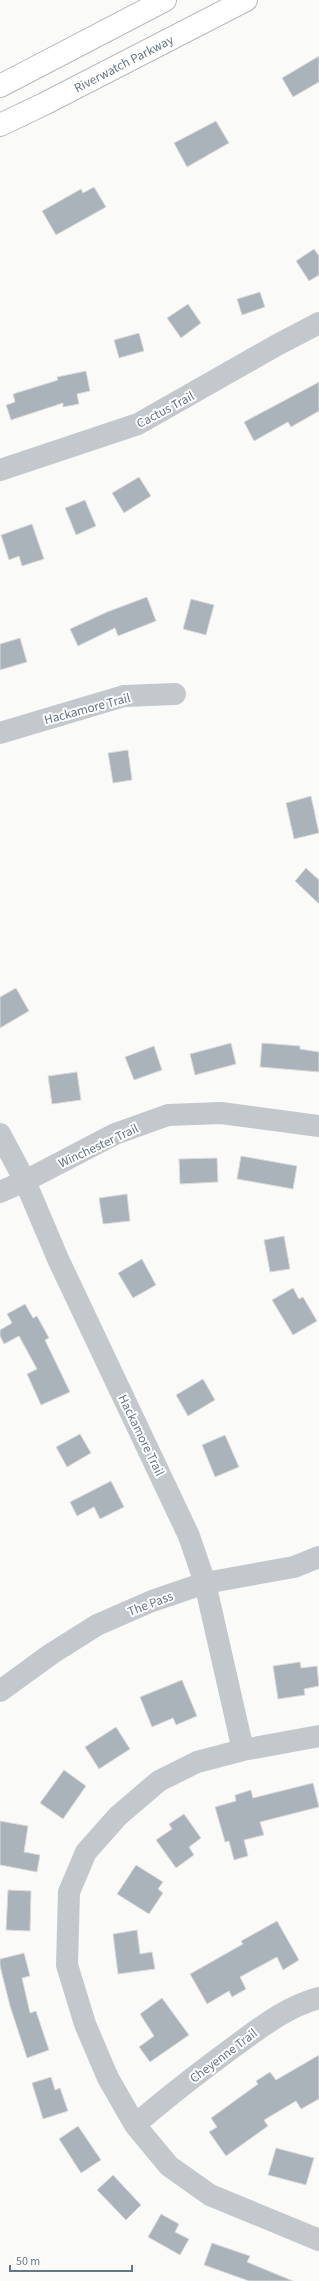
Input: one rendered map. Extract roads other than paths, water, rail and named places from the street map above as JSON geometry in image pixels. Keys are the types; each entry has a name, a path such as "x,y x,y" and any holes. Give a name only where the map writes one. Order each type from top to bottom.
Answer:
{"main road":[{"path":"0,86 165,0"},
{"name":"Riverwatch Parkway","path":"0,124 44,104 246,0"}],"street":[{"name":"Cactus Trail","path":"0,470 138,424 277,344 319,323"},
{"name":"Hackamore Trail","path":"0,733 124,696 175,694"},
{"name":"Winchester Trail","path":"0,1192 25,1181 115,1134 168,1115 221,1113 319,1126"},
{"name":"Hackamore Trail","path":"0,1134 25,1181 58,1259 170,1493 189,1536 205,1583 243,1750"},
{"name":"The Pass","path":"0,1691 51,1654 97,1625 152,1601 205,1583 294,1567 319,1557"},
{"path":"319,1736 243,1750 197,1762 159,1781 118,1816 86,1852 70,1892 67,1965 85,2024 105,2072 135,2125 169,2166 210,2195 319,2240"},
{"name":"Cheyenne Trail","path":"135,2125 180,2087 269,2021 310,2000 319,1998"}]}
